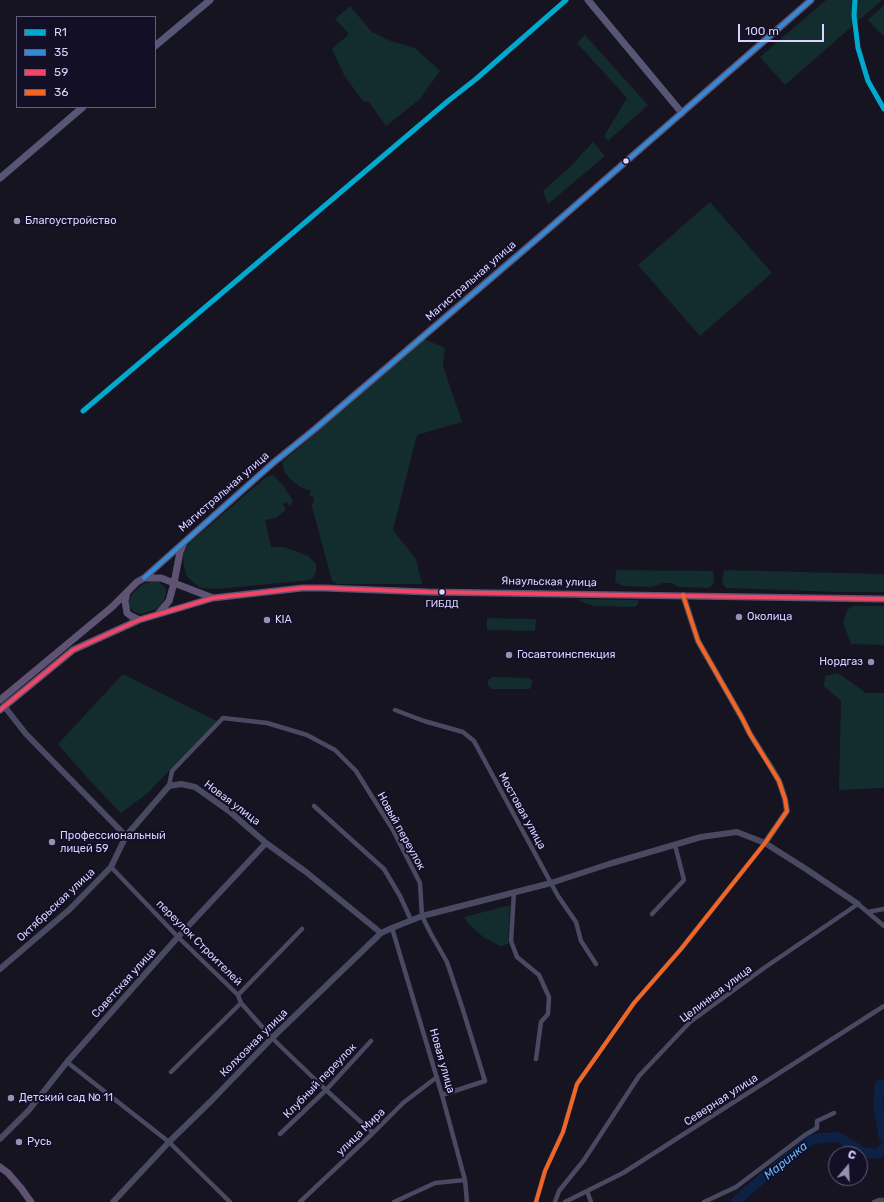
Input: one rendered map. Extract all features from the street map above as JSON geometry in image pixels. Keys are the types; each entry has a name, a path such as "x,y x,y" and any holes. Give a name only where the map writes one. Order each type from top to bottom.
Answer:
{"main road":[{"path":"156,45 210,0"},
{"path":"588,0 682,113"},
{"name":"Магистральная улица","path":"1,704 273,463 494,276 811,0"},
{"path":"0,178 82,108"},
{"path":"157,615 169,601 180,552 185,542"},
{"path":"144,578 161,578 213,598"},
{"name":"Янаульская улица","path":"213,598 302,588 325,588 428,592 884,599"},
{"path":"127,592 125,601 127,613 139,620"},
{"path":"1,704 73,650 139,620 213,598"},
{"path":"0,1167 8,1173 31,1202"}],"street":[{"path":"536,1202 545,1171 563,1132 577,1084 634,1003 680,950 744,871 788,811 785,799 775,775 750,734 698,641 683,595"},
{"path":"1,704 26,734 126,836"},
{"name":"Мостовая улица","path":"395,710 424,721 463,732 474,742 558,896 576,922 581,941 596,964"},
{"name":"Новый переулок","path":"169,786 172,771 223,718 268,723 307,735 335,750 356,771 393,830 420,883 422,916 447,962 485,1081 442,1096"},
{"name":"Новая улица","path":"169,786 181,784 195,787 229,812 266,843 306,872 381,933"},
{"name":"Октябрьская улица","path":"0,969 70,909 111,867 126,836 169,786"},
{"path":"314,806 384,870 400,896 411,920"},
{"name":"Колхозная улица","path":"113,1202 169,1142 272,1038 381,933 411,920 551,883 675,844 701,837 737,832 765,843 858,904"},
{"name":"Советская улица","path":"0,1139 29,1110 67,1062 178,937 266,843"},
{"path":"652,914 684,880 675,844"},
{"name":"переулок Строителей","path":"111,867 178,937 238,995 241,1003 272,1038 373,1133"},
{"path":"514,892 511,941 517,957 539,975 549,997 548,1014 541,1022 536,1059"},
{"path":"858,904 884,926"},
{"name":"Целинная улица","path":"554,1202 560,1191 584,1160 639,1076 690,1022 764,968 858,904"},
{"path":"868,912 884,909"},
{"name":"Новая улица","path":"392,928 437,1077 465,1180 467,1202"},
{"path":"238,995 302,929"},
{"path":"171,1072 241,1003"},
{"name":"Северная улица","path":"565,1202 623,1173 884,1006"},
{"name":"Клубный переулок","path":"280,1134 326,1090 371,1041"},
{"path":"67,1062 169,1142 230,1202"},
{"name":"улица Мира","path":"300,1202 373,1133 402,1103 437,1077"},
{"path":"704,1202 736,1187 805,1135 817,1128 818,1121 834,1112"},
{"path":"394,1202 435,1184 465,1180"},
{"path":"587,1191 591,1202"},
{"path":"874,1202 884,1200"}],"green space":[{"path":"826,0 882,0 785,85 760,57"},
{"path":"884,5 884,37 868,20"},
{"path":"350,6 372,32 391,41 415,48 440,71 420,99 386,126 369,102 363,101 344,75 332,49 349,34 335,19"},
{"path":"585,35 648,105 608,141 604,136 627,98 577,43"},
{"path":"593,142 605,156 548,204 543,191 571,166"},
{"path":"710,202 772,273 700,336 638,265"},
{"path":"424,339 445,348 443,366 462,422 417,435 393,530 416,559 422,584 338,584 332,581 311,503 314,503 313,496 309,496 311,491 300,487 290,479 284,471 282,462"},
{"path":"273,475 283,485 293,501 290,506 286,502 283,504 286,510 276,518 265,520 271,547 284,547 308,556 316,564 314,576 310,580 219,589 200,588 187,577 184,567 183,555 188,544 266,477"},
{"path":"616,570 713,571 714,583 709,588 678,587 671,583 663,583 652,587 623,586 615,582"},
{"path":"724,570 884,574 884,592 726,588 722,583"},
{"path":"156,581 166,589 166,595 162,604 157,609 142,614 134,612 129,606 129,599 133,593 143,584"},
{"path":"579,599 638,600 638,605 635,607 594,606 580,601"},
{"path":"853,606 884,606 884,645 851,644 843,623 847,610"},
{"path":"487,618 536,619 535,631 487,630"},
{"path":"838,673 866,693 884,693 884,787 839,790 841,701 824,686 825,676"},
{"path":"123,674 217,721 148,793 121,813 89,780 58,744"},
{"path":"493,677 529,678 532,680 532,686 529,689 491,689 488,685 488,680"},
{"path":"510,905 508,944 500,946 483,937 468,923 464,917"}],"waterway":[{"name":"Маринка","path":"884,1084 880,1085 878,1104 884,1138"},
{"name":"Маринка","path":"735,1202 812,1139 838,1137 863,1152 878,1154 884,1148"}],"transit line":[{"name":"R1","path":"83,411 448,101 476,79 566,0"},
{"name":"35","path":"144,578 273,463 315,429 552,226 811,0"},
{"name":"R1","path":"855,0 854,15 858,48 868,81 884,109"},
{"name":"59","path":"0,710 73,650 139,620 213,598 302,588 325,588 428,592 884,599"},
{"name":"36","path":"536,1202 545,1171 563,1132 577,1084 634,1003 681,949 765,843 787,811 779,781 750,734 698,641 683,595"}],"place":[{"name":"Благоустройство","path":"17,221"},
{"name":"ГИБДД","path":"442,592"},
{"name":"Околица","path":"739,617"},
{"name":"KIA","path":"267,620"},
{"name":"Госавтоинспекция","path":"509,655"},
{"name":"Нордгаз","path":"871,662"},
{"name":"Профессиональный лицей 59","path":"52,842"},
{"name":"Детский сад № 11","path":"11,1098"},
{"name":"Русь","path":"19,1142"}]}
